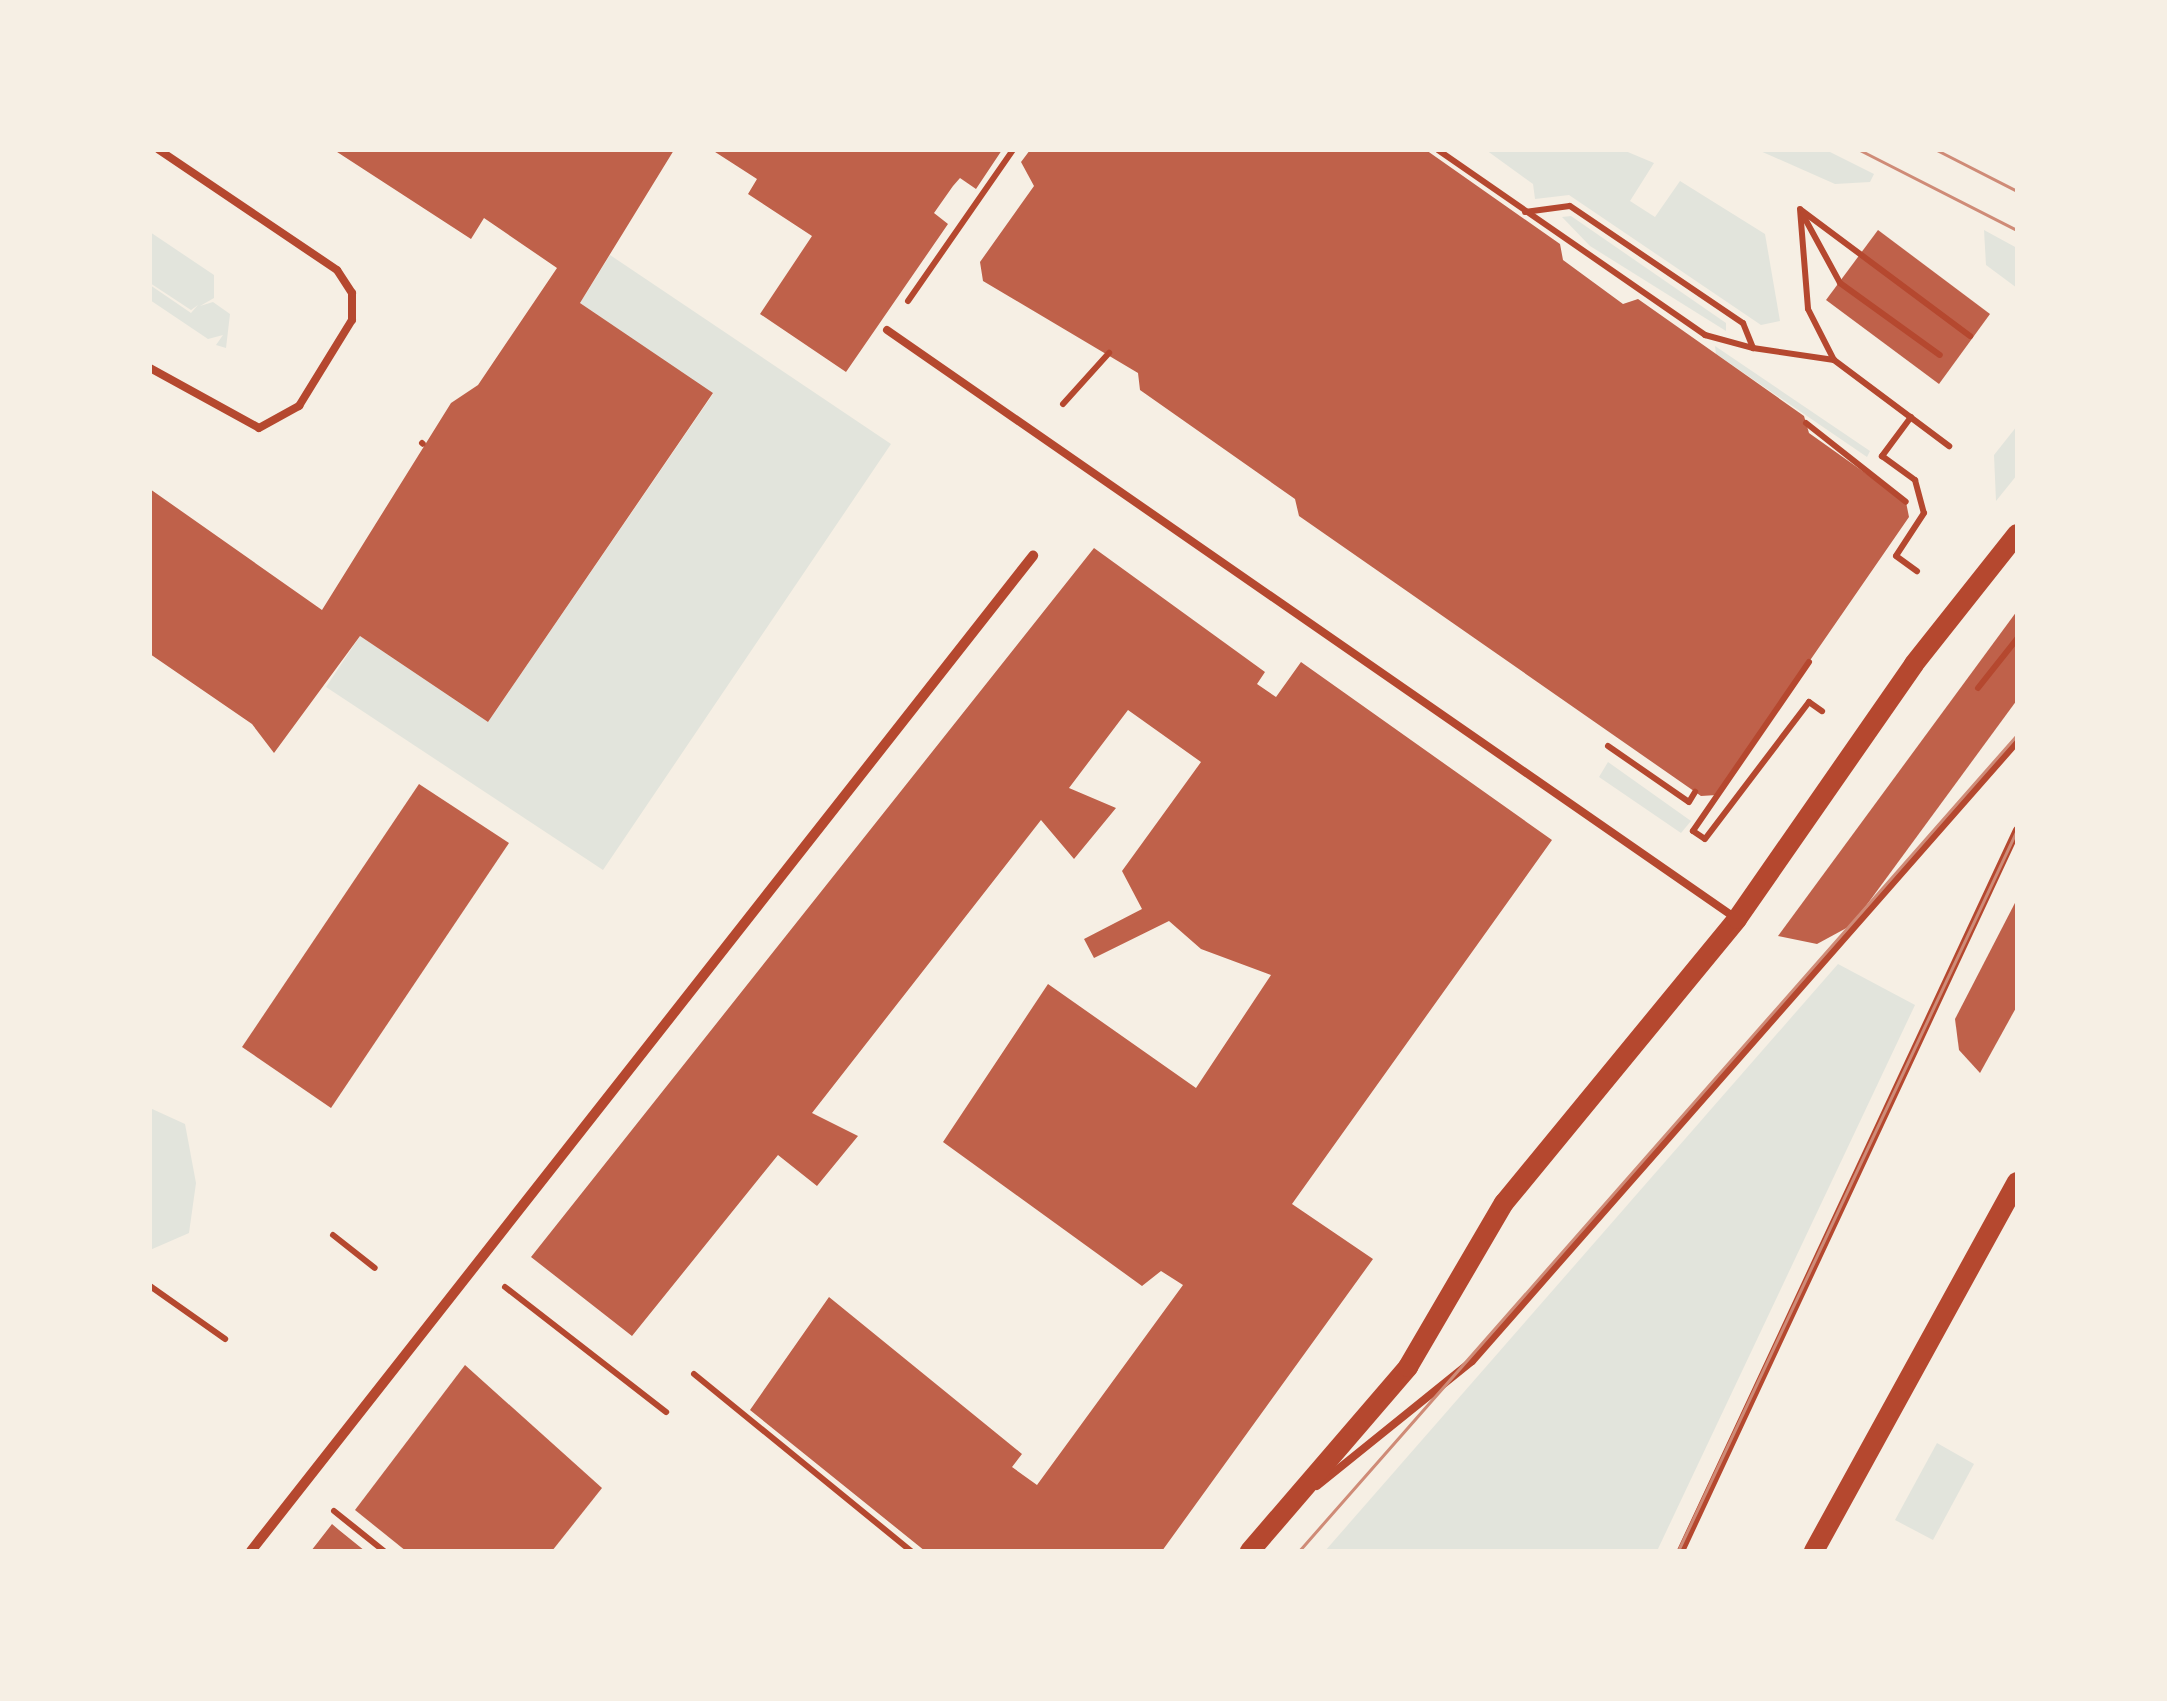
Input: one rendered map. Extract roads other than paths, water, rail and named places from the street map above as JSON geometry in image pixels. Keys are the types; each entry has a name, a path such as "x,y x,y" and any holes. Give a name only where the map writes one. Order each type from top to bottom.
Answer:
{"main road":[{"path":"1250,1551 1408,1368 1504,1202 1737,918 1914,664 2017,534"},
{"path":"1814,1551 2017,1182"}],"street":[{"path":"251,1551 1033,556"}],"lane":[{"path":"150,368 259,428 299,406 352,320 352,293 337,270 159,150"},
{"path":"887,330 1737,918"},
{"path":"1271,1526 1472,1361 2017,741"},
{"path":"1681,1551 2017,830"}],"tram line":[{"path":"1860,150 2017,230"},
{"path":"1937,150 2017,191"},
{"path":"1299,1551 2017,735"},
{"path":"1678,1551 2017,830"}]}
